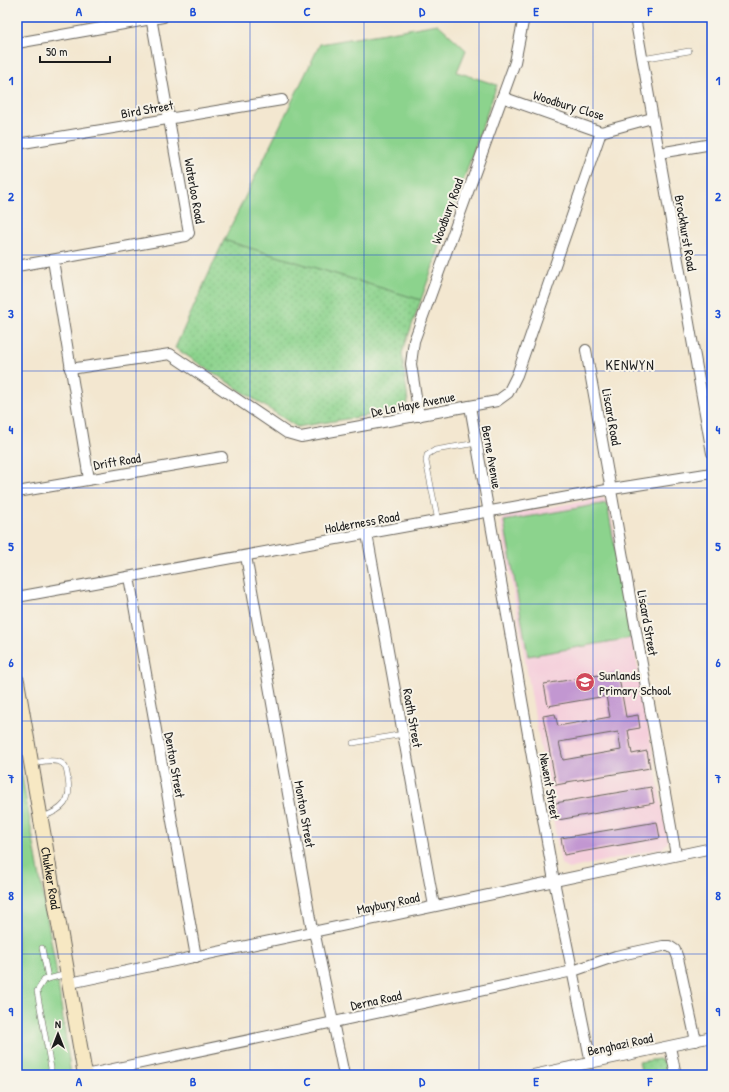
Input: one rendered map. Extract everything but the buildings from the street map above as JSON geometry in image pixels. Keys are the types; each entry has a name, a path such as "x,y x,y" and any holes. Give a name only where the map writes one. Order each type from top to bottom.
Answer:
{"street":[{"path":"17,43 163,17"},
{"name":"Woodbury Road","path":"419,416 411,364 414,341 515,62 524,17"},
{"name":"Brockhurst Road","path":"634,17 712,453"},
{"name":"Waterloo Road","path":"17,266 188,235 189,231 151,18"},
{"name":"Woodbury Close","path":"502,97 601,132 652,118"},
{"name":"Bird Street","path":"17,144 282,100"},
{"name":"De La Haye Avenue","path":"70,369 170,354 287,433 297,437 497,401 508,393 512,386 601,132"},
{"path":"659,153 712,144"},
{"path":"54,260 70,369 89,479"},
{"name":"Liscard Road","path":"586,350 612,489"},
{"name":"Berne Avenue","path":"470,406 489,512"},
{"name":"Drift Road","path":"17,492 222,456"},
{"name":"Holderness Road","path":"17,597 712,472"},
{"name":"Liscard Street","path":"612,489 676,855"},
{"name":"Newent Street","path":"489,512 554,881 591,1063"},
{"name":"Roath Street","path":"367,534 434,906"},
{"name":"Monton Street","path":"246,556 314,932 344,1075"},
{"name":"Denton Street","path":"129,578 196,956"},
{"name":"Chukker Road","path":"17,681 85,1075"},
{"name":"Maybury Road","path":"69,978 196,956 712,848"},
{"name":"Derna Road","path":"85,1075 573,972 616,956 663,946 671,947 675,950 678,958 696,1041"},
{"name":"Benghazi Road","path":"533,1075 712,1037"},
{"path":"670,1047 676,1075"}],"lane":[{"path":"642,59 689,51"},
{"path":"438,521 426,461 427,455 435,450 477,443"},
{"path":"353,743 403,734"},
{"path":"31,763 55,762 63,764 67,772 69,784 68,797 63,806 54,813 41,818"},
{"path":"42,948 48,978"},
{"path":"50,1075 50,1064 36,995 41,983 48,978 69,978"}],"shaded area":[{"name":"Sunlands Primary School","path":"602,498 609,502 668,841 663,848 568,869 561,864 501,523 505,515"}],"green space":[{"path":"438,24 466,50 457,72 497,85 421,300 224,240 320,44"},
{"path":"224,240 421,300 402,353 408,402 402,410 297,427 175,348"},
{"path":"607,503 631,638 528,656 504,521"},
{"path":"17,748 55,963 71,1075 17,1075"},
{"path":"659,1059 666,1063 669,1075 642,1075 639,1062"}],"place":[{"name":"Sunlands Primary School","path":"585,682"}],"district":[{"name":"KENWYN","path":"630,364"}]}
